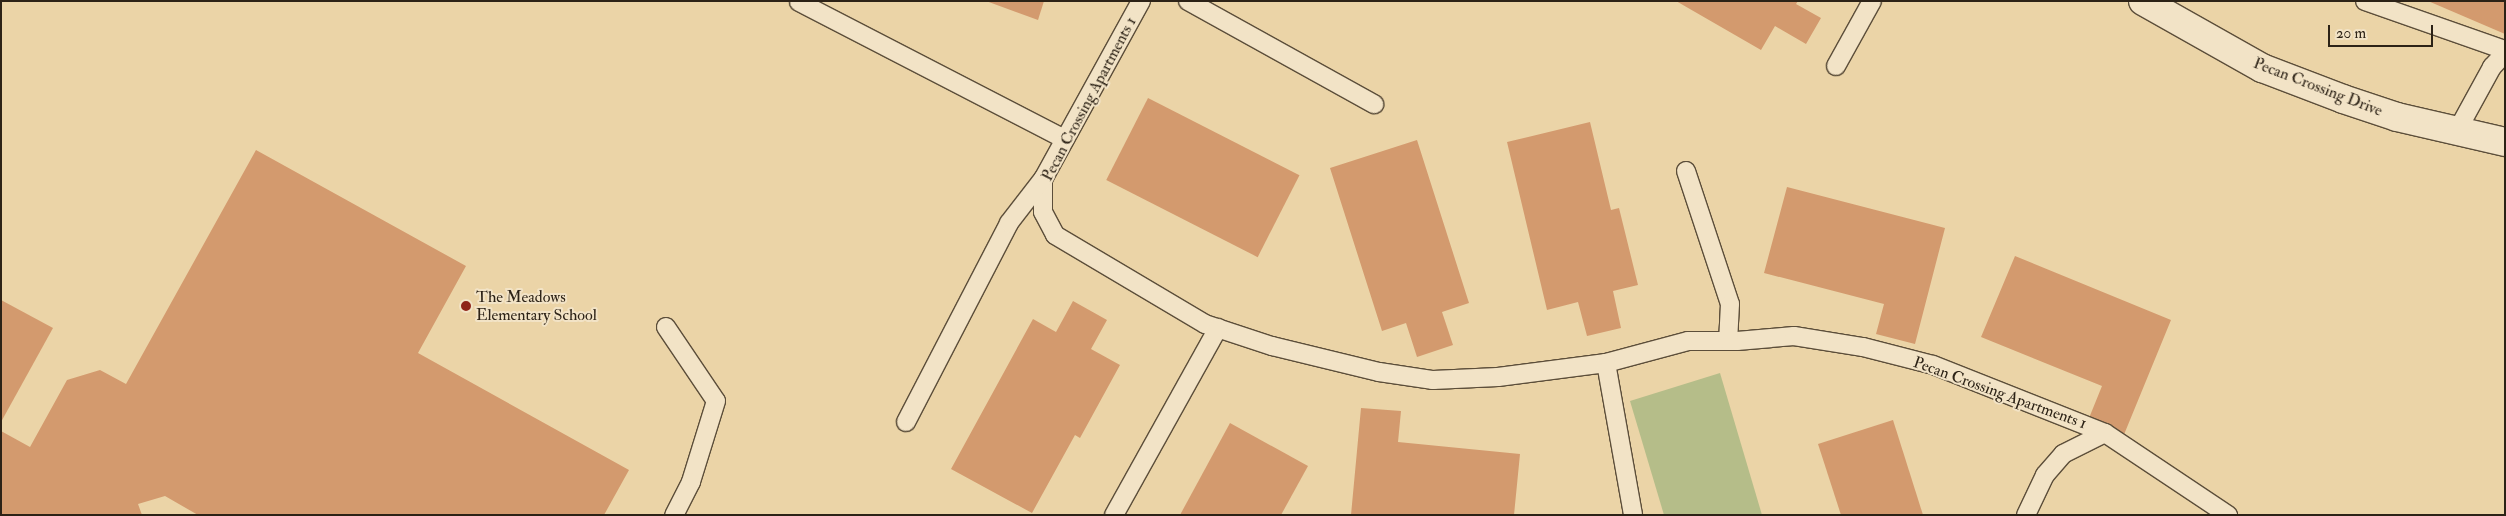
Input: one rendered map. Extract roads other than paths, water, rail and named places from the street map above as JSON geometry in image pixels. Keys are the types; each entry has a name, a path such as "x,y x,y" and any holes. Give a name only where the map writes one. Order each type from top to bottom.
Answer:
{"street":[{"name":"Pecan Crossing Drive","path":"2143,1 2173,9 2262,68 2343,99 2397,117 2505,142"}],"lane":[{"name":"Pecan Crossing Apartments 1","path":"1141,1 1043,180 1043,212 1055,235 1205,324 1272,346 1379,372 1433,380 1498,377 1606,363 1688,341 1728,342 1794,336 1864,347 1933,365 2105,432 2228,515"},
{"path":"1188,1 1374,104"},
{"path":"1836,66 1872,1"},
{"path":"2364,1 2505,51 2492,68 2457,131"},
{"path":"799,2 1065,139"},
{"path":"1686,171 1730,304 1728,342"},
{"path":"906,422 1009,223 1043,180"},
{"path":"666,327 716,401 691,482 674,515"},
{"path":"1114,515 1218,328"},
{"path":"1606,363 1633,515"},
{"path":"2026,515 2045,475 2063,454 2105,432"}],"place":[{"name":"The Meadows Elementary School","path":"466,306"}]}
